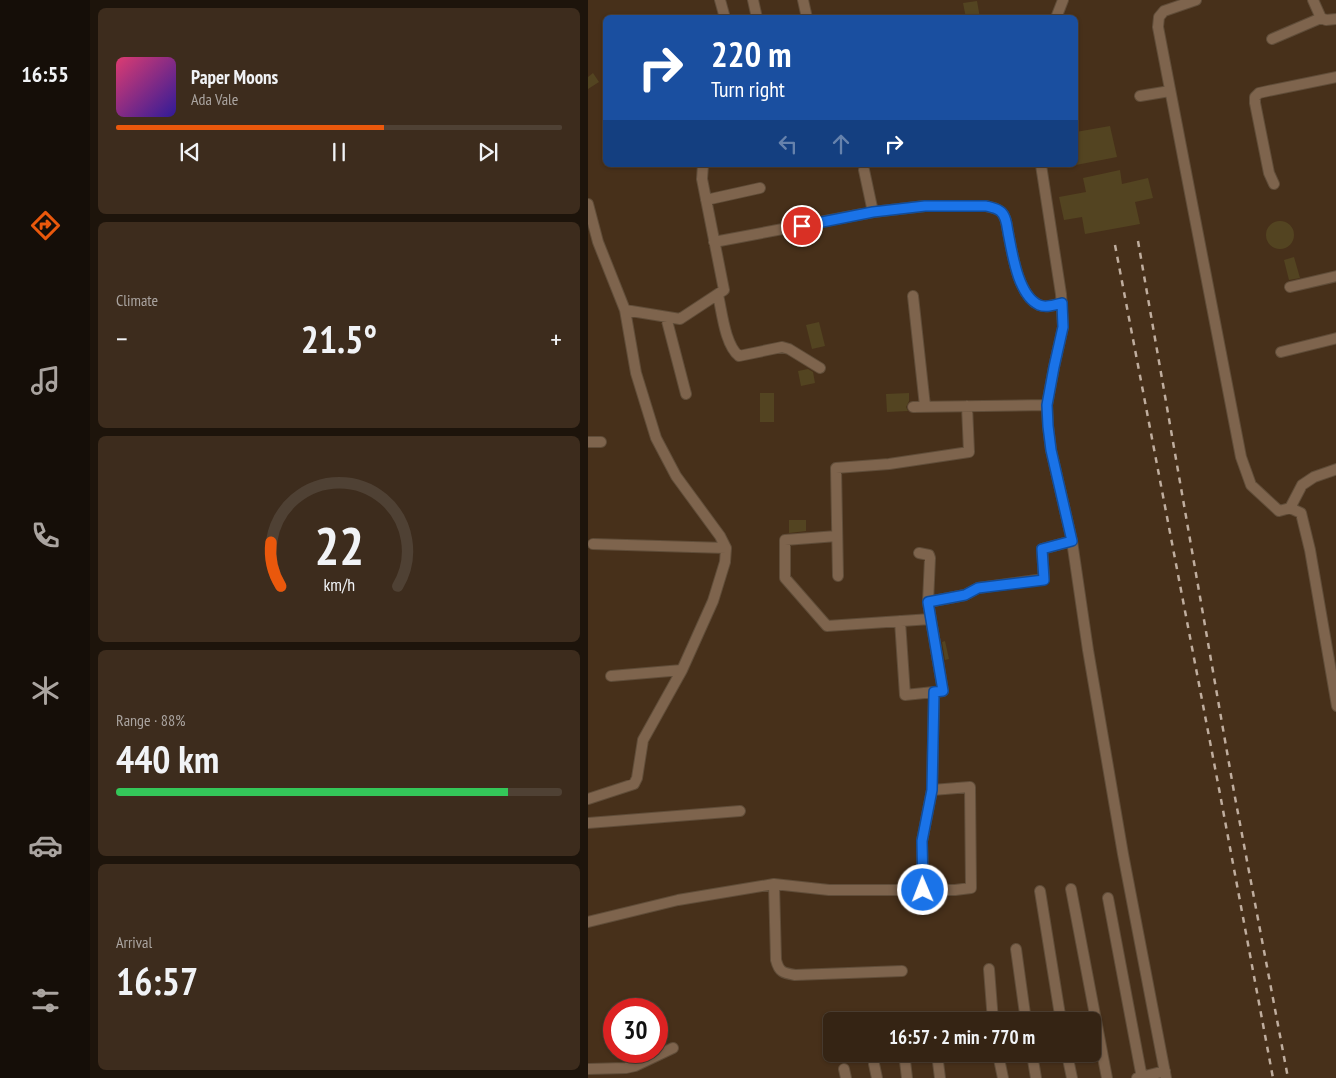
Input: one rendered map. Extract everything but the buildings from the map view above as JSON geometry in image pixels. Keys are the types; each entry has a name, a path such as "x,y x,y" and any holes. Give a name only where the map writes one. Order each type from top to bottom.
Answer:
{"street":[{"path":"720,0 724,15"},
{"path":"753,0 757,15"},
{"path":"803,0 806,15"},
{"path":"1057,15 1063,0"},
{"path":"1196,0 1164,11 1159,17 1158,27 1241,457 1251,485 1279,511 1290,508 1301,512 1336,706"},
{"path":"1313,0 1321,18"},
{"path":"1272,39 1321,18 1336,20"},
{"path":"1274,184 1254,103 1255,97 1259,93 1268,90 1336,77"},
{"path":"1140,96 1170,90"},
{"path":"625,310 680,319 724,290 702,179 703,167"},
{"path":"1041,167 1062,303 1063,327 1047,405 1051,450 1072,541 1088,650 1123,854 1165,1074 1140,1078 1108,898"},
{"path":"864,170 873,212"},
{"path":"706,200 760,188"},
{"path":"588,204 598,242 625,310 636,373 656,438 676,476 720,536 726,548 725,562 713,601 682,670 643,740 637,778 634,784 588,799"},
{"path":"714,242 873,212 925,206 986,206 1002,212 1006,220 1017,274 1032,300 1040,306 1062,303"},
{"path":"1290,287 1336,276"},
{"path":"718,295 729,343 734,352 739,356 782,347 789,349 820,368"},
{"path":"913,296 925,406"},
{"path":"666,316 686,394"},
{"path":"1281,352 1336,338"},
{"path":"913,407 1047,405"},
{"path":"838,576 836,468 890,464 969,452 967,406"},
{"path":"588,442 601,442"},
{"path":"1290,508 1302,485 1314,477 1336,469"},
{"path":"837,536 785,540 785,578 827,626 931,619"},
{"path":"928,602 965,595 978,588 1044,580 1042,549 1072,541"},
{"path":"593,544 726,548"},
{"path":"900,621 905,695 943,691 928,602 930,558 927,554 919,553"},
{"path":"611,676 682,670"},
{"path":"923,890 922,841 932,790 934,692"},
{"path":"588,922 678,900 774,884 829,890 971,888 970,787 932,790"},
{"path":"588,823 740,811"},
{"path":"774,884 776,960 778,969 783,973 795,975 902,971"},
{"path":"1071,889 1107,1078"},
{"path":"1040,891 1060,1012"},
{"path":"1016,949 1025,1012"},
{"path":"988,969 993,1012"},
{"path":"588,1069 626,1068 673,1048"},
{"path":"905,1062 907,1078"},
{"path":"939,1062 940,1078"},
{"path":"1000,1062 1003,1078"},
{"path":"1033,1062 1036,1078"},
{"path":"1069,1062 1072,1078"},
{"path":"874,1064 877,1078"}],"railway":[{"path":"1138,241 1234,792 1288,1078"},
{"path":"1115,245 1273,1078"}],"route":[{"path":"802,226 873,212 925,206 986,206 995,208 1002,212 1006,220 1017,274 1032,300 1040,306 1062,303 1063,327 1047,405 1051,450 1072,541 1042,549 1044,580 978,588 965,595 928,602 943,691 934,692 932,790 922,841 923,890"}]}
